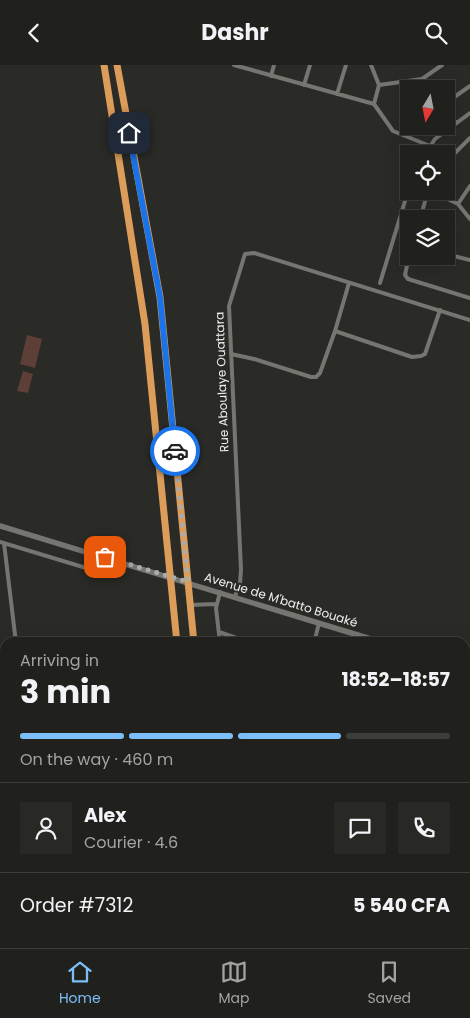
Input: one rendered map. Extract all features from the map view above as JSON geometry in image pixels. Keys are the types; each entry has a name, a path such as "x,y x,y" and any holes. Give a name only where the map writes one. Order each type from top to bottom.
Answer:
{"highway":[{"path":"104,65 145,323 175,637"},
{"path":"117,65 160,297 193,637"}],"street":[{"path":"237,65 374,104 393,131 428,145"},
{"path":"271,76 274,65"},
{"path":"304,85 310,65"},
{"path":"337,94 346,65"},
{"path":"371,65 380,85 374,104"},
{"path":"380,85 422,79 442,65"},
{"path":"455,97 470,86"},
{"path":"431,145 435,139 470,113"},
{"path":"455,153 470,138"},
{"path":"458,204 470,186"},
{"path":"380,283 405,200"},
{"path":"449,200 458,204 470,219"},
{"name":"Rue Aboulaye Ouattara","path":"235,596 240,583 241,570 230,306 245,254 254,253 470,320"},
{"path":"455,256 470,260"},
{"path":"407,265 405,275 408,279 470,298"},
{"path":"231,354 316,377 320,373 335,331 349,283"},
{"path":"335,331 412,357 421,357 425,355 440,310"},
{"name":"Avenue de M'batto Bouaké","path":"0,526 170,576 364,637"},
{"path":"15,637 2,542 106,574"},
{"path":"219,637 216,604 220,592"},
{"path":"190,605 216,604"},
{"path":"316,637 319,623"},
{"path":"219,632 234,637"}],"shaded area":[{"path":"27,335 42,339 35,368 20,364"},
{"path":"23,371 33,374 28,393 17,391"}],"way so far":[{"path":"105,557 188,582 175,451"}],"route":[{"path":"129,133 160,297 175,451"}]}
